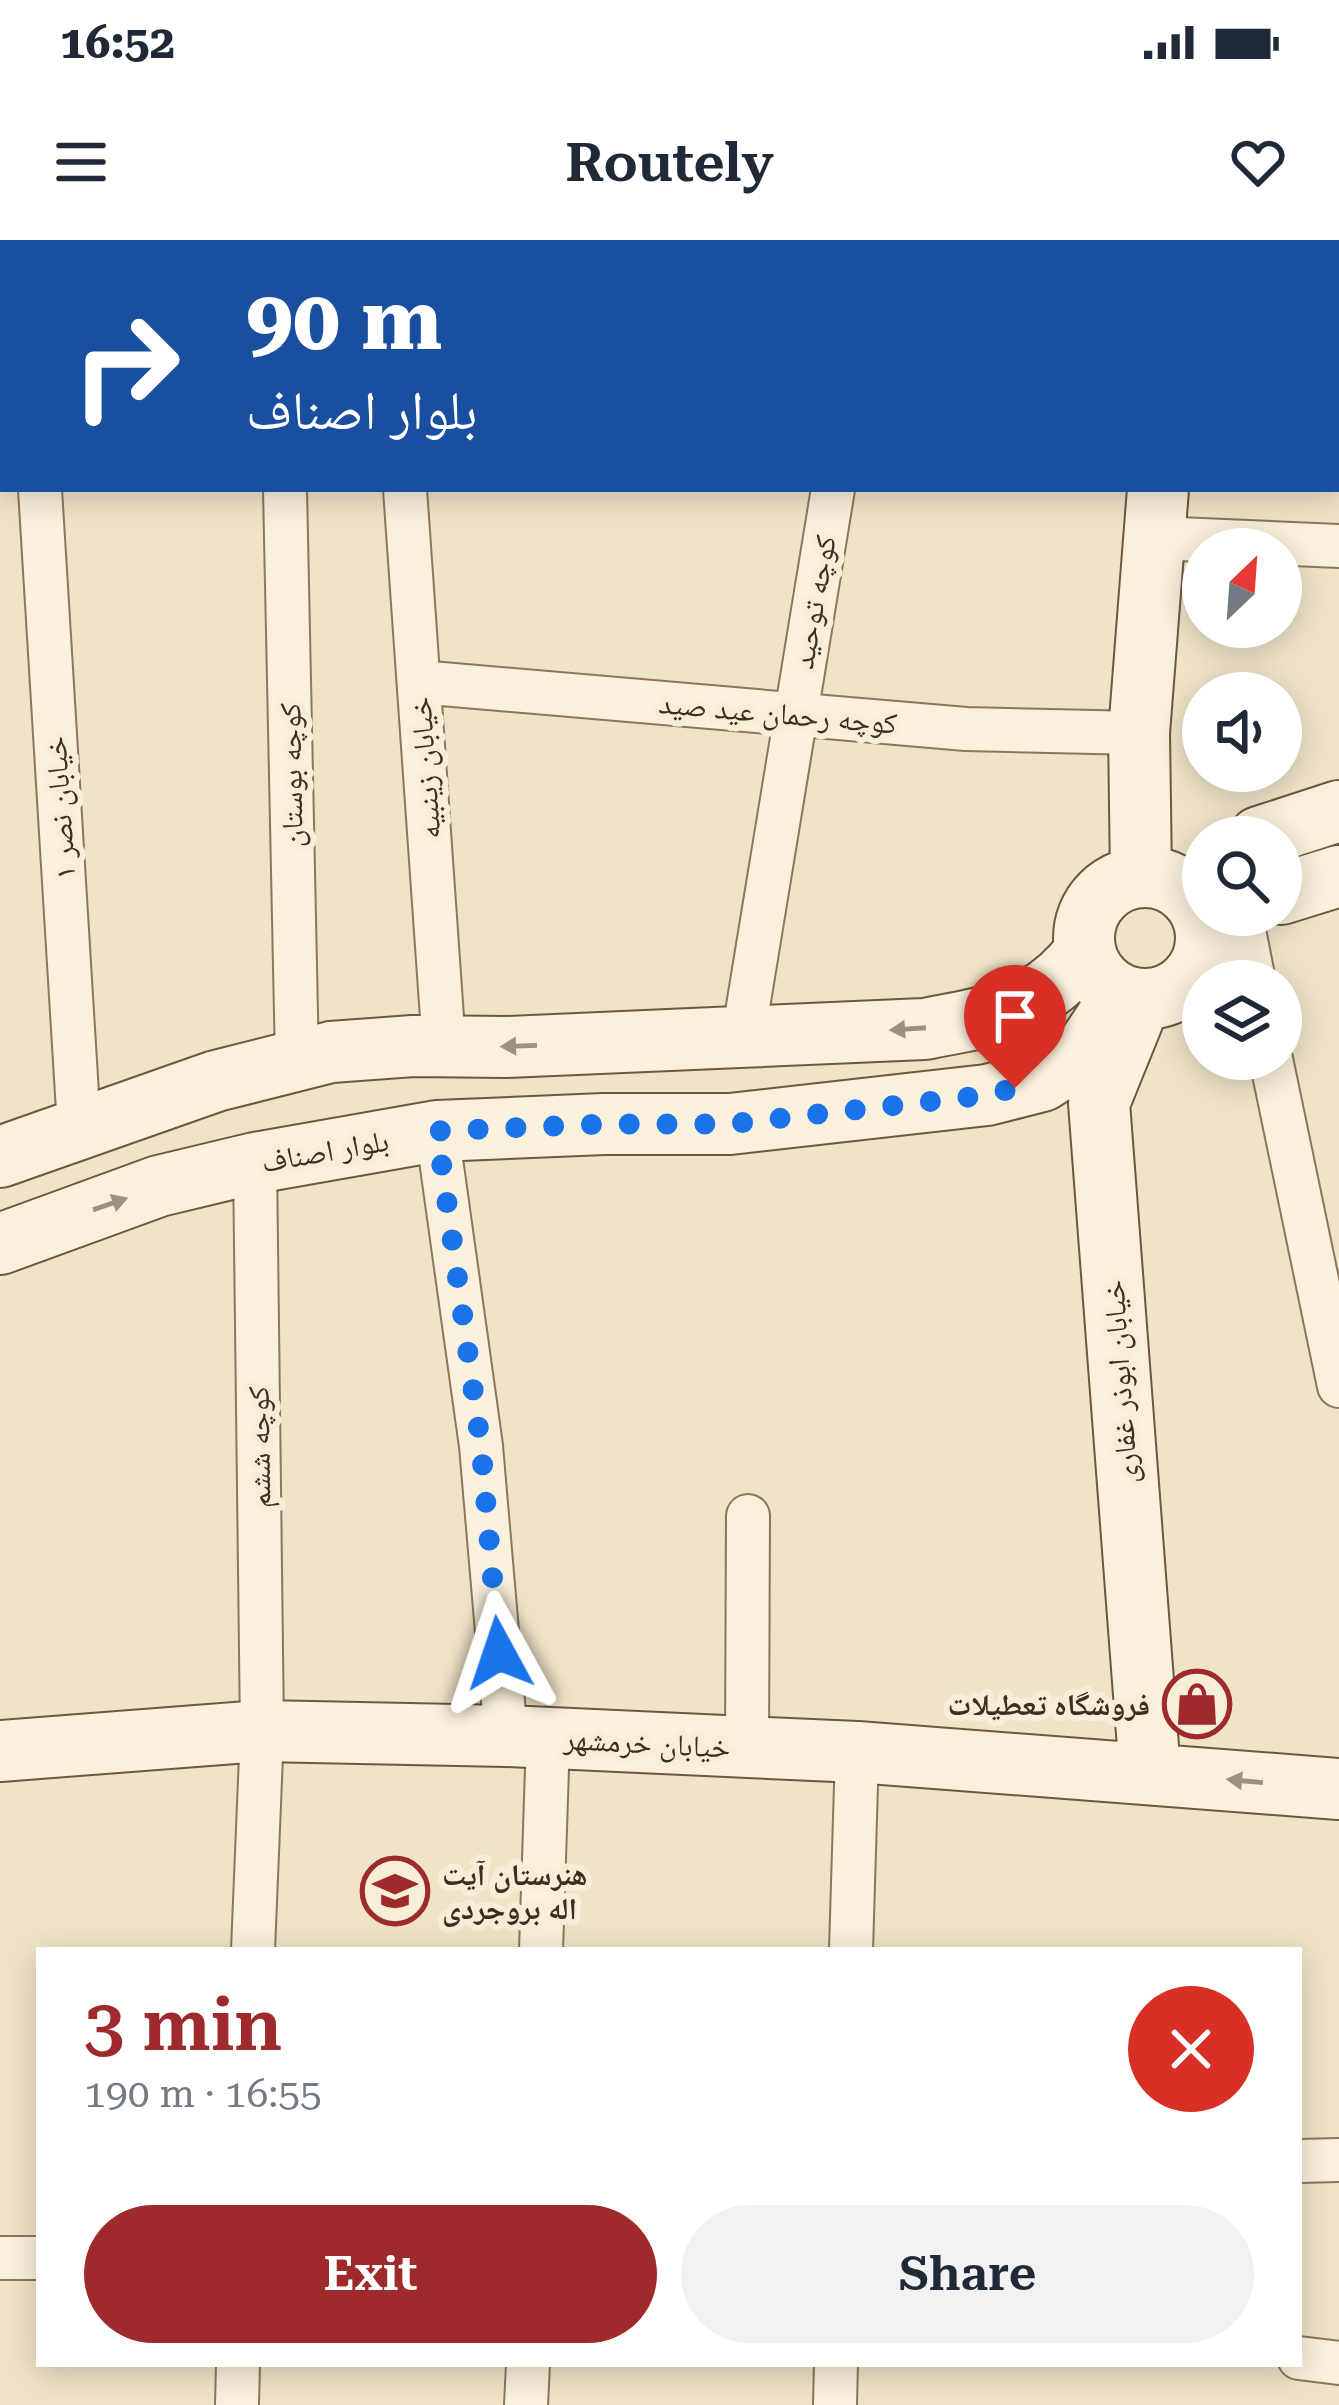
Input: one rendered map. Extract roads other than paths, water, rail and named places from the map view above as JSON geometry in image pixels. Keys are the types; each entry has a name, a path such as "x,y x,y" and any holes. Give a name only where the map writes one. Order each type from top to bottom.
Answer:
{"main road":[{"path":"1156,513 1139,733 1182,846"},
{"path":"1302,823 1339,811"},
{"path":"1302,887 1339,876"},
{"path":"1116,981 1084,929 1102,893 1120,881 1182,892"},
{"path":"0,1157 216,1081 331,1052 924,1029 1022,1007 1057,981 1116,981 1160,997 1193,977 1205,936"},
{"name":"بلوار اصناف","path":"0,1244 159,1186 255,1163 437,1131 730,1124 987,1095 1042,1081 1081,1056 1116,981"},
{"name":"خیابان ابوذر غفاری","path":"1116,981 1099,1102 1150,1773"},
{"name":"خیابان خرمشهر","path":"0,1751 262,1731 527,1737 857,1752 1339,1789"}],"street":[{"name":"خیابان نصر ۱","path":"40,492 80,1126"},
{"name":"کوچه بوستان","path":"285,492 297,1061"},
{"name":"خیابان زینبیه","path":"405,492 444,1046"},
{"name":"کوچه توحید","path":"743,1037 832,492"},
{"path":"1156,513 1339,546"},
{"name":"کوچه رحمان عید صید","path":"418,682 966,728 1139,733"},
{"path":"1275,1080 1339,1385"},
{"path":"437,1131 527,1737 541,1947"},
{"name":"کوچه ششم","path":"254,1947 262,1731 255,1163"},
{"path":"747,1748 748,1516"},
{"path":"851,1947 857,1752"},
{"path":"1302,2161 1339,2160"},
{"path":"0,2258 36,2258"},
{"path":"1302,2358 1339,2363"},
{"path":"237,2405 238,2367"},
{"path":"526,2405 528,2367"},
{"path":"835,2405 836,2367"}],"place":[{"name":"فروشگاه تعطیلات","path":"1197,1704"},
{"name":"هنرستان آیت اله بروجردی","path":"395,1891"}]}
